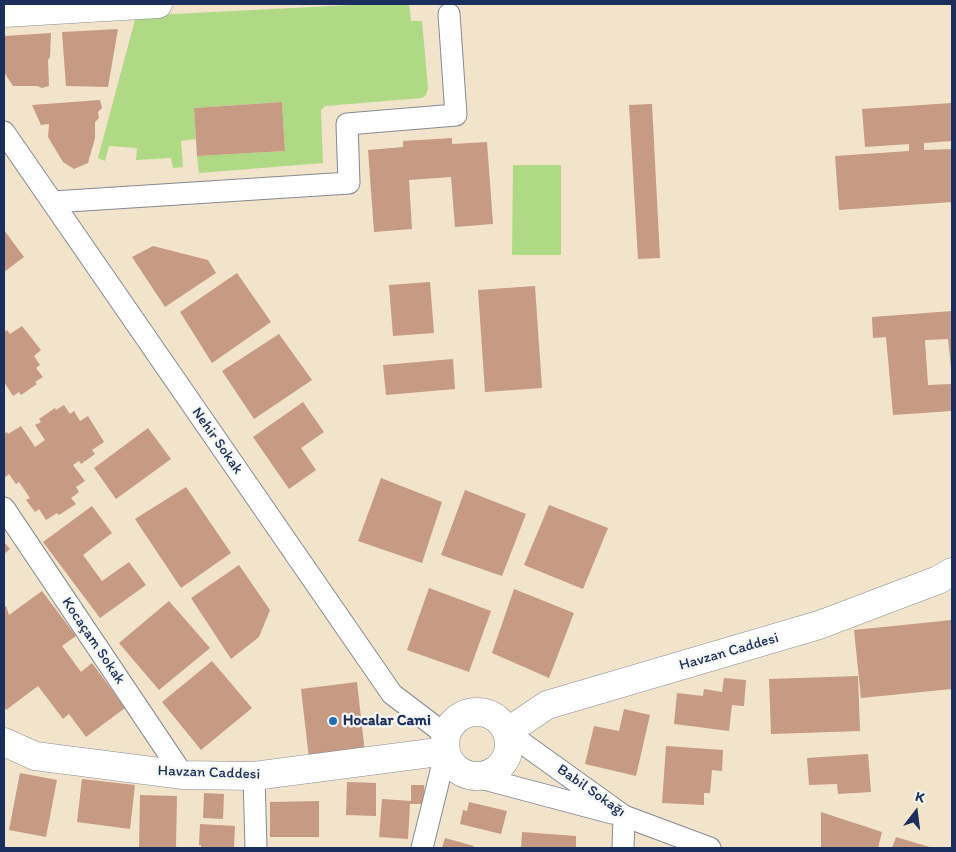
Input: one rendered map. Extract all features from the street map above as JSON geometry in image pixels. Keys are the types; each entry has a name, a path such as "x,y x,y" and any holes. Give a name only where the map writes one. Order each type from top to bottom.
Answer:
{"street":[{"path":"4,13 158,4"},
{"path":"53,202 349,183 347,124 456,115 449,14"},
{"name":"Nehir Sokak","path":"4,132 392,694 446,743"},
{"name":"Kocaçam Sokak","path":"4,508 183,775"},
{"name":"Havzan Caddesi","path":"507,732 547,705 819,625 938,580 952,572"},
{"path":"422,848 450,726 466,714 475,712 486,713 502,723 507,732 510,743 508,754 495,771 485,775 474,776"},
{"name":"Babil Sokağı","path":"507,732 624,816 710,848"},
{"name":"Havzan Caddesi","path":"4,742 35,756 183,775 254,776 446,743"},
{"path":"446,743 448,757 454,766 463,773 624,816 623,848"},
{"path":"254,776 256,848"}],"green space":[{"path":"371,4 409,4 411,21 422,21 428,88 426,95 422,98 325,106 321,110 323,163 199,173 197,156 285,151 282,102 194,108 196,139 181,141 183,167 173,168 171,158 136,160 137,148 109,146 105,161 98,158 136,16"},
{"path":"513,165 561,165 561,255 512,255"}],"building":[{"path":"118,29 108,87 66,86 62,32"},
{"path":"51,33 50,57 48,60 49,86 42,88 37,86 13,86 4,72 4,36"},
{"path":"100,100 102,108 98,112 99,118 95,122 95,138 88,163 74,169 63,162 48,137 49,124 41,125 32,105"},
{"path":"282,102 285,151 197,156 194,108"},
{"path":"952,103 952,141 924,143 924,150 952,149 952,202 839,210 835,156 909,151 909,144 865,147 862,109"},
{"path":"652,104 660,258 638,259 629,105"},
{"path":"452,138 452,144 487,142 493,224 455,227 451,177 409,180 412,229 374,232 368,150 403,147 403,141"},
{"path":"4,230 24,257 4,272"},
{"path":"153,246 208,260 216,273 165,307 132,257"},
{"path":"237,273 271,322 212,363 180,312"},
{"path":"430,282 434,333 393,336 389,285"},
{"path":"535,286 542,388 485,392 478,290"},
{"path":"952,311 952,368 948,339 925,340 928,385 952,384 952,411 893,415 886,337 873,338 872,317"},
{"path":"22,326 41,350 34,356 40,365 36,368 43,377 35,382 37,384 21,395 19,392 13,396 4,382 4,332 7,330 10,334"},
{"path":"279,334 312,380 254,419 222,371"},
{"path":"453,359 455,389 386,395 383,365"},
{"path":"303,402 324,432 301,448 316,470 289,489 253,437"},
{"path":"64,405 70,414 74,411 80,421 88,416 104,442 92,450 95,454 81,464 79,461 73,465 85,481 76,487 79,492 71,498 76,504 59,515 57,513 46,520 39,509 35,512 26,500 30,498 19,482 16,484 9,474 4,478 4,434 7,432 8,434 21,426 35,447 45,440 35,425 41,422 39,419 55,408 56,410"},
{"path":"148,428 171,459 116,499 94,468"},
{"path":"381,478 442,502 422,563 358,541"},
{"path":"186,487 231,553 181,588 135,519"},
{"path":"465,490 526,514 502,576 441,555"},
{"path":"549,505 608,528 583,589 524,565"},
{"path":"92,506 112,533 83,555 102,581 129,562 146,585 100,618 43,542"},
{"path":"4,542 10,549 4,554"},
{"path":"239,565 270,610 259,637 231,659 191,598"},
{"path":"429,588 491,611 469,672 407,650"},
{"path":"514,589 574,613 549,678 492,653"},
{"path":"42,591 76,636 62,646 81,672 92,663 125,708 86,737 69,714 63,719 38,686 6,710 4,707 4,608 6,606 9,615"},
{"path":"169,601 210,648 159,690 119,643"},
{"path":"952,620 952,689 861,698 854,630"},
{"path":"212,661 252,708 201,750 162,702"},
{"path":"858,676 860,731 771,734 769,679"},
{"path":"724,678 746,680 744,706 732,705 729,731 674,724 677,693 703,696 704,689 722,692"},
{"name":"Hocalar Cami","path":"357,682 365,753 309,759 301,689"},
{"path":"624,709 650,715 636,776 585,764 594,726 619,731"},
{"path":"666,746 723,750 722,771 712,770 710,793 704,793 704,805 662,803"},
{"path":"868,754 871,792 838,794 837,784 809,785 807,758"},
{"path":"20,773 57,780 46,837 9,830"},
{"path":"82,779 135,785 130,829 77,822"},
{"path":"347,782 376,783 376,816 346,815"},
{"path":"411,785 424,785 425,804 410,804 408,839 379,837 382,799 411,801"},
{"path":"204,793 224,794 223,819 203,818"},
{"path":"140,795 177,796 176,848 139,848"},
{"path":"319,801 319,837 270,837 270,802"},
{"path":"469,802 507,811 501,834 460,824 463,810 467,811"},
{"path":"821,812 882,832 878,848 821,848"},
{"path":"200,824 235,826 234,847 201,848 201,845 199,845"},
{"path":"522,832 576,836 576,848 521,848"},
{"path":"896,837 933,848 892,848"},
{"path":"445,838 474,846 473,848 442,848"}],"place":[{"name":"Hocalar Cami","path":"333,721"}]}
